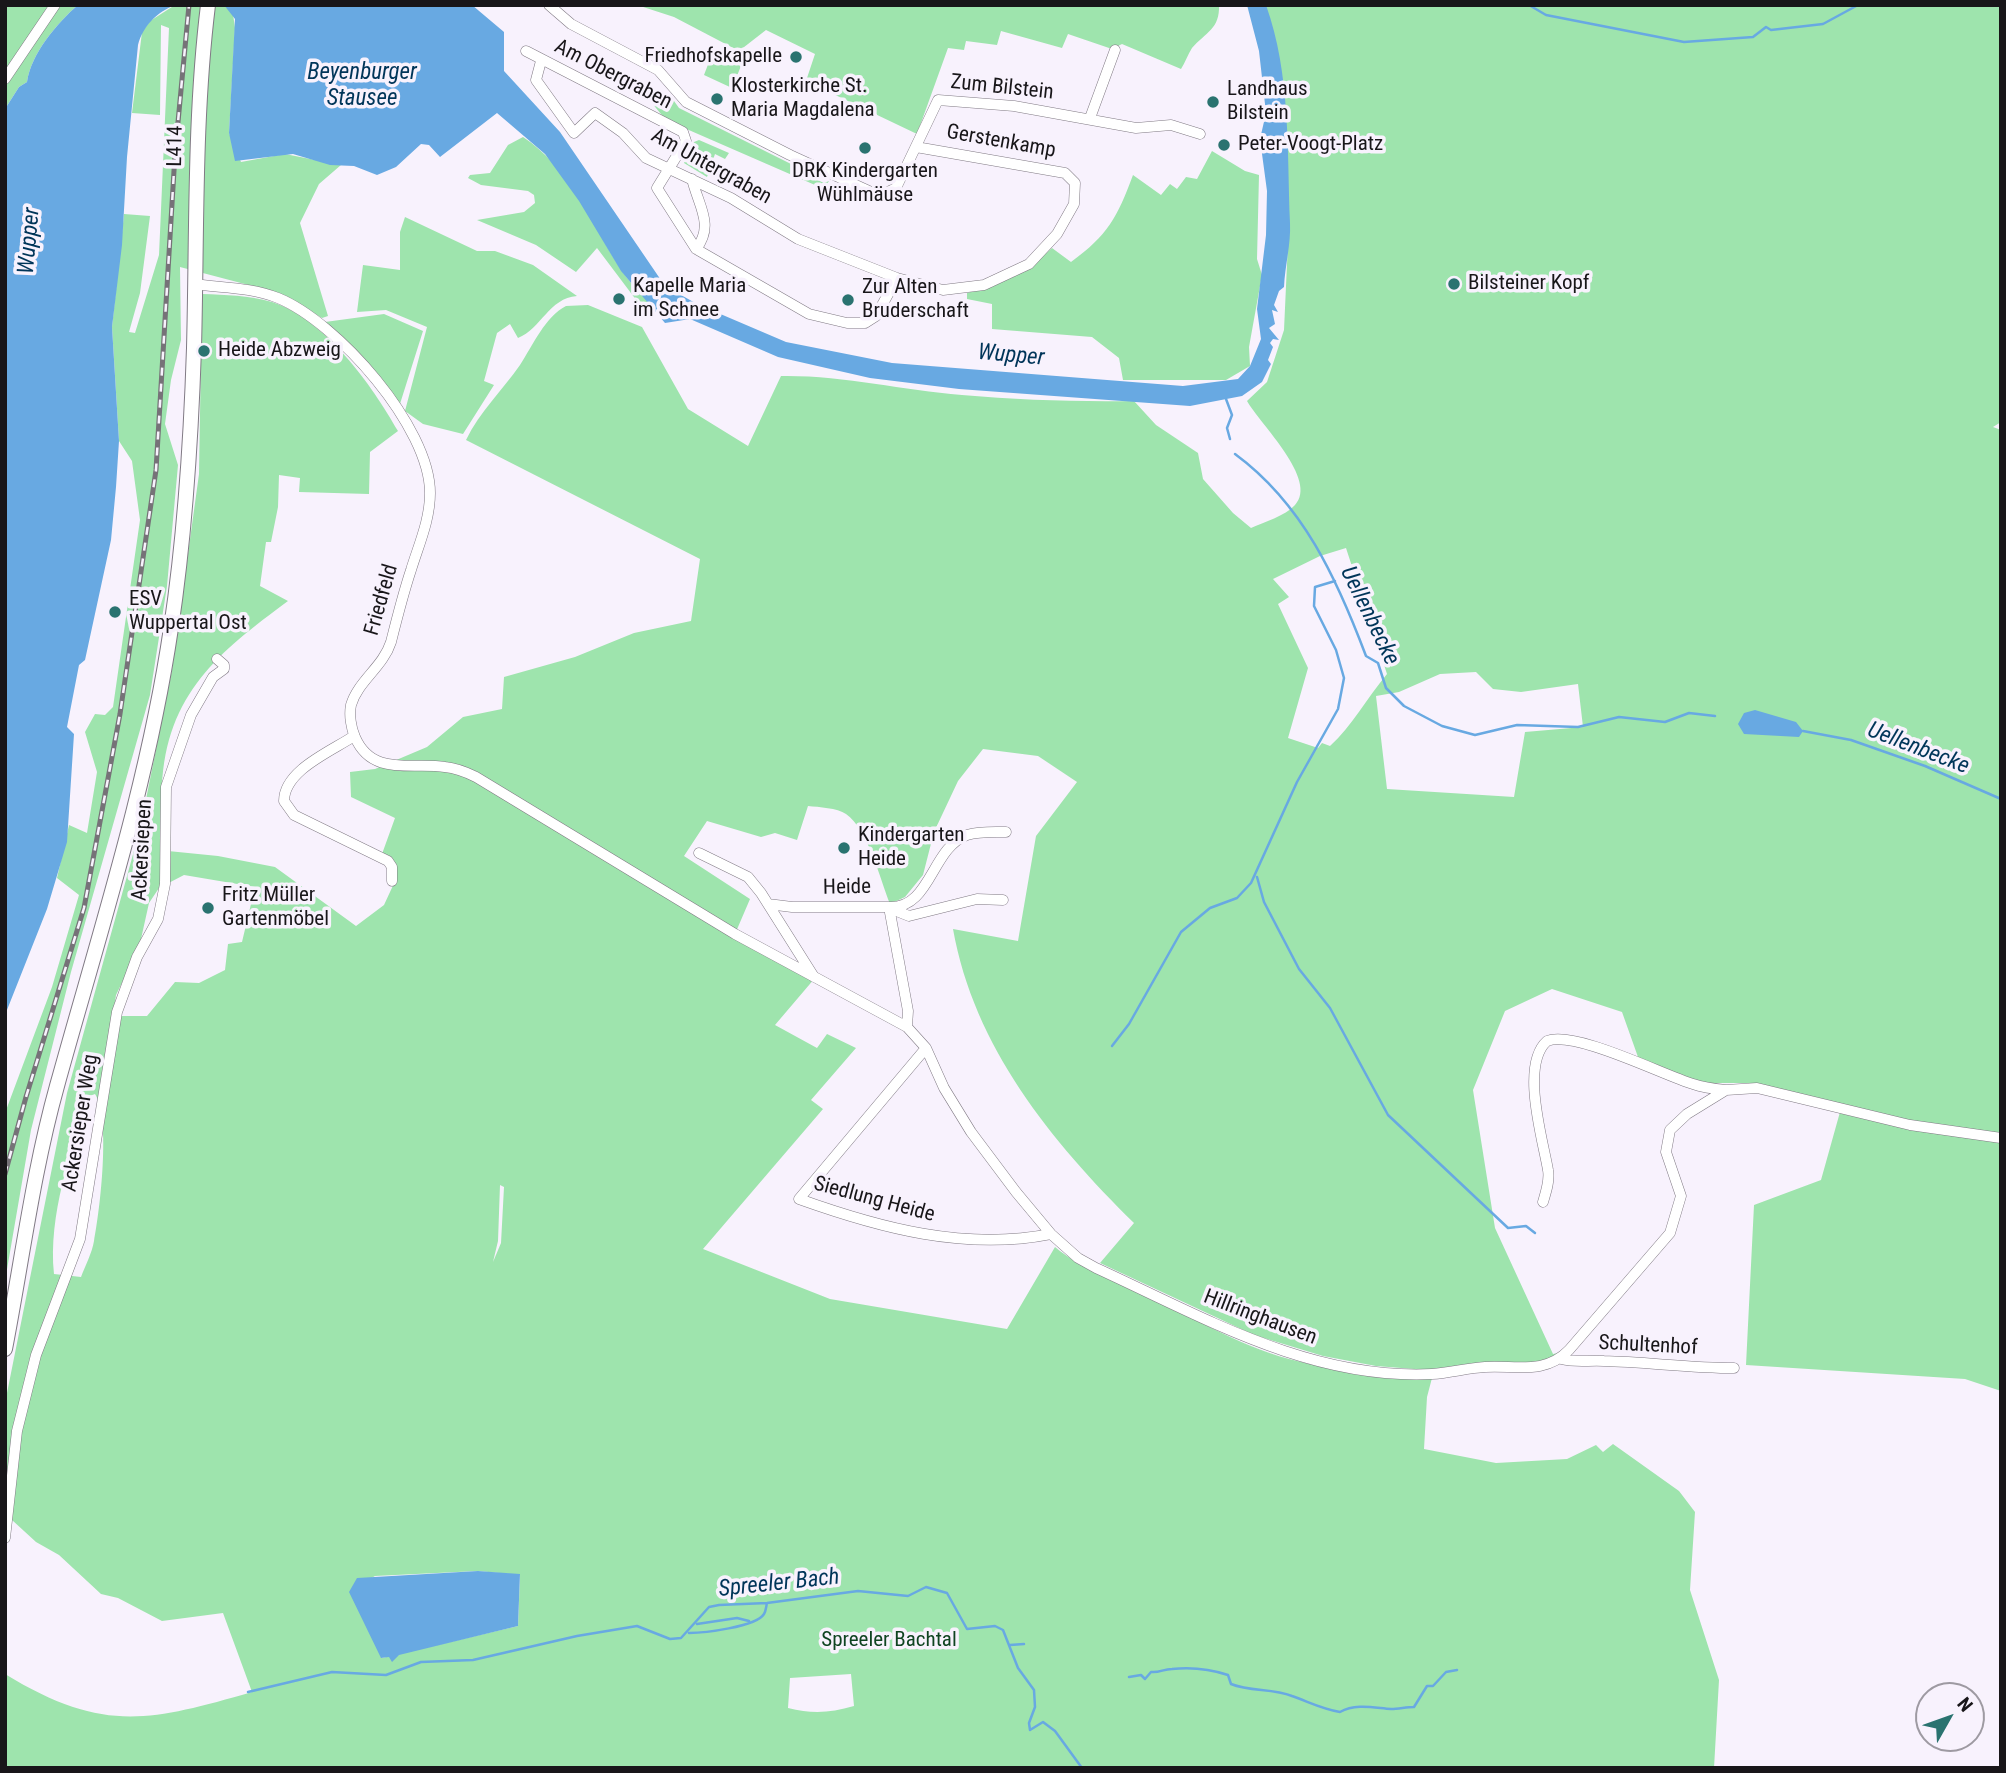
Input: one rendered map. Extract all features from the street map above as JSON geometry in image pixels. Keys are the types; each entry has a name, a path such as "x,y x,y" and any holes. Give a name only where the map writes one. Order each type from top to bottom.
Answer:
{"main road":[{"name":"L414","path":"5,1349 47,1126 123,856 160,696 183,528 190,435 198,96 208,7"}],"street":[{"path":"5,79 55,5"},
{"name":"Zum Bilstein","path":"549,5 571,24 658,71 686,102 876,195 884,196 896,188 938,100 1014,106 1136,128 1171,125 1200,134"},
{"path":"1090,118 1115,50"},
{"name":"Am Obergraben","path":"526,51 683,132 686,141 667,169"},
{"name":"Am Untergraben","path":"541,61 536,80 574,133 595,113 623,133 646,158 730,198 798,239 897,278 943,290 975,287 1009,276 1029,264 1057,234 1077,197 1075,183"},
{"name":"Gerstenkamp","path":"916,147 1065,173 1075,183"},
{"path":"667,169 658,184 658,192 696,249 809,314 847,323 864,323 876,316 897,278"},
{"path":"692,179 706,220 703,240 696,249"},
{"name":"Friedfeld","path":"194,284 262,293 293,305 317,321 353,355 378,385 413,436 425,462 430,491 427,520 389,649 360,688 351,707 354,736"},
{"name":"Ackersiepen","path":"117,1012 137,957 158,919 165,884 166,787 191,715 213,677 223,669 224,665 217,659"},
{"path":"392,881 392,867 388,861 294,815 284,801 285,791 302,770 354,736 363,751 384,764 445,767 483,780 735,934 907,1027 926,1048 944,1087 971,1132 1051,1234"},
{"path":"889,907 901,908 917,896 943,852 965,836 1006,832"},
{"path":"699,853 748,877 815,978"},
{"path":"889,907 909,916 977,899 1003,901"},
{"name":"Heide","path":"768,904 792,907 889,907 908,1011 907,1027"},
{"name":"Ackersieper Weg","path":"7,1521 17,1431 36,1355 80,1239 117,1012"},
{"path":"1543,1202 1548,1171 1539,1138 1536,1071 1539,1052 1549,1041 1561,1040 1635,1059 1695,1085 1726,1090 1752,1087 1968,1136 2001,1138"},
{"name":"Siedlung Heide","path":"926,1048 799,1199 865,1221 926,1236 1025,1240 1051,1234"},
{"path":"1561,1359 1670,1233 1681,1196 1666,1152 1670,1130 1686,1114 1726,1090"},
{"name":"Hillringhausen","path":"1051,1234 1078,1258 1096,1268 1252,1340 1306,1359 1377,1371 1432,1374 1485,1367 1542,1367 1561,1359"},
{"name":"Schultenhof","path":"1561,1359 1576,1363 1603,1361 1680,1368 1734,1368"},
{"path":"5,1538 7,1521"}],"green space":[{"path":"5,5 78,5 46,40 29,71 27,82 19,87 5,109"},
{"path":"175,5 224,5 233,14 235,28 229,133 241,162 285,154 341,165 319,184 300,223 328,316 322,318 279,293 180,267 181,340 171,380 165,424 178,465 167,586 150,695 71,972 31,1130 5,1281 5,1113 52,987 79,895 57,878 69,825 87,833 97,772 85,732 95,714 105,715 113,707 140,520 132,461 119,441 112,327 124,214 150,216 140,293 129,332 135,333 159,255 169,28 161,25 160,115 132,113 142,32 150,21"},
{"path":"637,5 1219,5 1219,13 1215,25 1192,48 1181,69 1122,44 1112,49 1068,34 1062,48 1001,31 997,45 966,41 964,50 948,48 917,134 806,81 815,54 766,30 739,51 674,17"},
{"name":"Spreeler Bachtal","path":"1265,5 2001,5 2001,422 1993,427 2001,430 2001,1135 1911,1122 1754,1083 1696,1083 1638,1057 1622,1012 1552,989 1505,1011 1473,1090 1495,1228 1553,1354 1563,1352 1542,1363 1427,1370 1376,1366 1323,1356 1254,1335 1100,1263 1134,1223 1074,1159 1020,1090 978,1013 963,972 953,929 1018,941 1036,836 1077,782 1038,756 983,749 958,781 934,832 923,875 905,897 890,904 861,831 846,814 833,809 808,806 797,840 775,833 761,837 707,821 684,856 750,899 735,934 815,978 775,1025 817,1048 827,1034 856,1048 811,1100 823,1109 703,1249 830,1299 1007,1329 1055,1247 1085,1267 1270,1353 1324,1367 1432,1378 1427,1397 1424,1449 1496,1463 1567,1459 1596,1445 1603,1452 1613,1444 1679,1491 1695,1512 1690,1590 1719,1680 1714,1768 5,1768 5,1674 39,1693 98,1714 154,1715 252,1692 223,1613 162,1621 118,1598 101,1594 59,1555 36,1542 12,1520 5,1519 5,1403 67,1093 140,829 172,670 199,474 202,294 272,302 310,323 328,338 361,374 398,431 370,452 369,494 299,492 300,478 279,475 278,507 271,542 266,542 260,586 288,601 219,658 185,701 166,754 162,787 168,851 218,856 275,867 356,926 384,905 396,879 382,854 395,818 351,797 350,772 375,769 427,747 463,717 502,709 504,677 575,657 634,633 691,621 700,559 466,440 484,410 520,365 552,317 566,306 588,305 642,327 688,409 748,446 781,376 849,380 983,397 1134,401 1156,425 1198,453 1203,479 1233,513 1251,528 1286,512 1295,505 1300,494 1294,467 1247,401 1267,382 1284,330 1288,242 1285,110","holes":["1346,548 1387,674 1338,738 1330,746 1322,743 1318,748 1288,738 1308,668 1278,604 1289,597 1273,579 1320,556","1476,672 1493,689 1521,692 1578,684 1583,727 1525,732 1514,797 1387,789 1376,696 1399,692 1440,674","184,875 255,887 242,942 228,944 225,970 199,983 175,982 147,1016 113,1016 116,995 139,948 149,903 159,888","95,1094 102,1123 101,1187 93,1246 81,1277 54,1274 54,1229 68,1162 87,1097","500,1185 504,1187 501,1243 493,1262 498,1241","478,1571 520,1575 518,1626 382,1658 353,1588 375,1576","851,1674 854,1706 821,1712 788,1708 790,1678"]},
{"path":"712,54 741,66 732,88 704,75"},
{"path":"648,94 674,101 679,108 797,167 798,171 824,183 829,181 826,186 815,185 675,124 665,119 647,97"},
{"path":"523,137 553,164 578,197 624,273 655,310 649,317 597,248 576,272 536,245 477,220 524,212 535,203 534,195 528,191 481,185 468,178 470,175 490,173 508,145"},
{"path":"699,140 729,153 725,159 715,154 707,177 684,163 694,142"},
{"path":"1212,151 1245,171 1259,175 1257,259 1262,275 1249,347 1250,366 1226,380 1123,380 1119,358 1092,337 992,329 992,304 967,299 967,293 1013,276 1052,248 1071,262 1103,234 1122,203 1133,175 1161,195 1170,184 1177,189 1186,177 1197,179"},
{"path":"405,217 477,251 495,251 533,265 577,296 559,302 533,328 518,338 510,324 497,333 484,381 494,385 463,434 423,424 405,411 427,327 386,310 357,312 363,265 400,270 400,232"},
{"path":"384,314 423,331 399,407 344,339 325,322"},
{"path":"1840,1112 1910,1128 2001,1141 2001,1391 1965,1379 1746,1365 1754,1205 1821,1180"}],"water":[{"name":"Wupper","path":"78,5 175,5 152,20 138,45 122,245 112,327 119,441 116,487 111,540 85,660 79,665 67,727 74,734 67,842 47,909 5,1015 5,109 19,87 27,82 29,71 46,40"},
{"name":"Beyenburger Stausee","path":"224,5 472,5 504,32 504,71 560,132 665,286 697,304 786,342 892,363 1183,386 1238,379 1250,366 1261,339 1257,309 1266,235 1267,191 1260,139 1266,113 1259,51 1247,5 1266,5 1280,58 1288,140 1290,239 1284,287 1279,291 1274,305 1278,312 1272,310 1275,324 1269,328 1279,340 1273,339 1270,343 1273,347 1268,360 1271,364 1262,382 1242,396 1190,406 959,389 870,378 778,357 690,319 665,323 621,271 579,201 545,154 497,113 440,157 429,145 421,144 396,167 377,175 354,166 330,165 293,154 235,161 229,133 235,19"},
{"path":"1755,710 1796,722 1803,731 1799,737 1744,734 1738,724 1744,713"},
{"path":"478,1571 520,1574 518,1626 399,1655 392,1662 389,1657 381,1658 349,1592 357,1578"}],"waterway":[{"path":"1529,5 1546,15 1684,42 1753,37 1766,27 1771,30 1823,24 1858,5"},
{"name":"Uellenbecke","path":"1226,399 1232,415 1227,428 1230,439"},
{"name":"Uellenbecke","path":"1235,454 1259,474 1299,520 1330,571 1366,656 1378,663 1386,688 1404,706 1442,726 1475,735 1517,725 1578,727 1619,717 1665,722 1689,713 1715,716"},
{"path":"1112,1046 1129,1024 1181,932 1210,908 1237,898 1251,883 1297,782 1338,709 1344,678 1336,650 1314,606 1315,587 1335,581"},
{"name":"Uellenbecke","path":"1803,731 1851,740 1925,766 2001,799"},
{"path":"1257,877 1264,902 1299,969 1330,1008 1388,1115 1508,1228 1526,1226 1535,1233"},
{"name":"Spreeler Bach","path":"248,1692 332,1672 386,1675 421,1662 473,1660 577,1636 637,1626 670,1639 681,1638 709,1607 719,1605 767,1603 858,1591 908,1596 926,1587 947,1593 967,1629 995,1626 1003,1630 1018,1668 1034,1690 1035,1707 1029,1723 1030,1730 1043,1722 1055,1731 1082,1768"},
{"path":"689,1633 729,1628 759,1619 764,1614 767,1603"},
{"path":"697,1624 737,1618 749,1621"},
{"path":"1010,1645 1024,1644"},
{"path":"1129,1677 1141,1675 1145,1679 1151,1672 1169,1669 1207,1670 1228,1675 1231,1684 1284,1694 1340,1712 1359,1707 1414,1707 1427,1686 1433,1686 1446,1672 1457,1670"}],"railway":[{"path":"5,1174 84,908 120,714 156,470 175,154 189,5"}],"place":[{"name":"Friedhofskapelle","path":"796,57"},
{"name":"Klosterkirche St. Maria Magdalena","path":"717,99"},
{"name":"Landhaus Bilstein","path":"1213,102"},
{"name":"Peter-Voogt-Platz","path":"1224,145"},
{"name":"DRK Kindergarten Wühlmäuse","path":"865,148"},
{"name":"Bilsteiner Kopf","path":"1454,284"},
{"name":"Kapelle Maria im Schnee","path":"619,299"},
{"name":"Zur Alten Bruderschaft","path":"848,300"},
{"name":"Heide Abzweig","path":"204,351"},
{"name":"ESV Wuppertal Ost","path":"115,612"},
{"name":"Kindergarten Heide","path":"844,848"},
{"name":"Fritz Müller Gartenmöbel","path":"208,908"}]}
